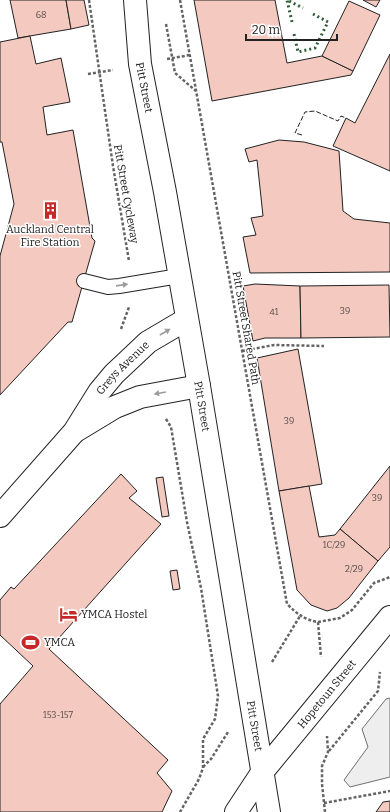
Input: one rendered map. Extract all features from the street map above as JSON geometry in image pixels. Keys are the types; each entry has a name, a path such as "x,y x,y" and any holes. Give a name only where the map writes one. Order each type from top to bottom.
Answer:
{"main road":[{"name":"Pitt Street","path":"135,0 140,64 199,386 269,812"},
{"name":"Greys Avenue","path":"0,516 74,432 99,392 131,356 148,342 187,319"},
{"name":"Greys Avenue","path":"74,432 115,407 140,397 199,386"},
{"name":"Hopetoun Street","path":"236,812 263,770 390,617"}],"lane":[{"path":"84,281 108,287 180,276"}],"path":[{"name":"Pitt Street Cycleway","path":"89,0 132,284 130,305 120,331"},
{"name":"Pitt Street Shared Path","path":"180,0 287,604 300,616 309,621 318,622"},
{"path":"165,22 175,73 196,91"},
{"path":"242,351 274,345 324,346"},
{"path":"165,418 171,427 187,522 201,588 218,696 215,719 203,739 203,768 199,779 180,812"},
{"path":"320,640 318,622 340,618 352,610 374,583 390,577"},
{"path":"291,630 300,616"},
{"path":"325,812 322,766 328,752 378,691"},
{"path":"327,737 328,752"},
{"path":"203,768 211,759"},
{"path":"324,803 390,791"}],"shaded area":[{"path":"390,698 390,777 350,787 344,780 368,747 362,729 386,699"}],"building":[{"path":"10,0 66,0 71,29 18,38"},
{"path":"66,0 84,0 89,25 71,29"},
{"path":"194,0 275,0 287,63 322,56 353,71 351,75 212,101"},
{"path":"363,0 380,0 376,7"},
{"path":"349,1 380,15 353,71 322,56"},
{"name":"Auckland Central Fire Station","path":"30,36 36,64 61,58 70,102 43,107 47,135 73,130 92,238 95,241 72,322 68,322 0,395 0,256 14,204 2,142 0,142 0,42"},
{"path":"390,54 390,171 333,146 346,118 355,123"},
{"path":"279,140 304,142 339,151 343,211 354,219 390,223 390,272 250,273 243,237 256,235 251,218 263,216 257,160 249,162 245,149"},
{"path":"255,284 300,286 301,338 265,338 253,341 243,286"},
{"path":"389,285 390,337 301,338 300,286"},
{"path":"298,349 322,484 279,491 257,358"},
{"path":"390,466 390,547 378,561 340,529"},
{"name":"YMCA","path":"121,474 137,491 129,498 161,524 49,649 168,760 157,773 172,791 162,812 0,812 0,704 33,666 0,635 0,600 11,587 14,589"},
{"path":"163,477 169,516 162,517 156,478"},
{"path":"309,486 319,537 335,535 340,529 378,561 349,598 337,608 327,611 311,605 297,590 279,491"},
{"path":"177,570 180,589 173,590 170,571"},
{"path":"390,801 390,812 376,812 383,802"}],"hedge":[{"path":"292,22 287,0 303,8"},
{"path":"294,34 298,52 315,48 328,22 313,14"}],"fence":[{"path":"302,135 295,133 305,112 315,111 338,121 341,116 346,118"}],"place":[{"name":"Auckland Central Fire Station","path":"50,211"},
{"name":"YMCA Hostel","path":"68,614"},
{"name":"YMCA","path":"31,642"}]}
